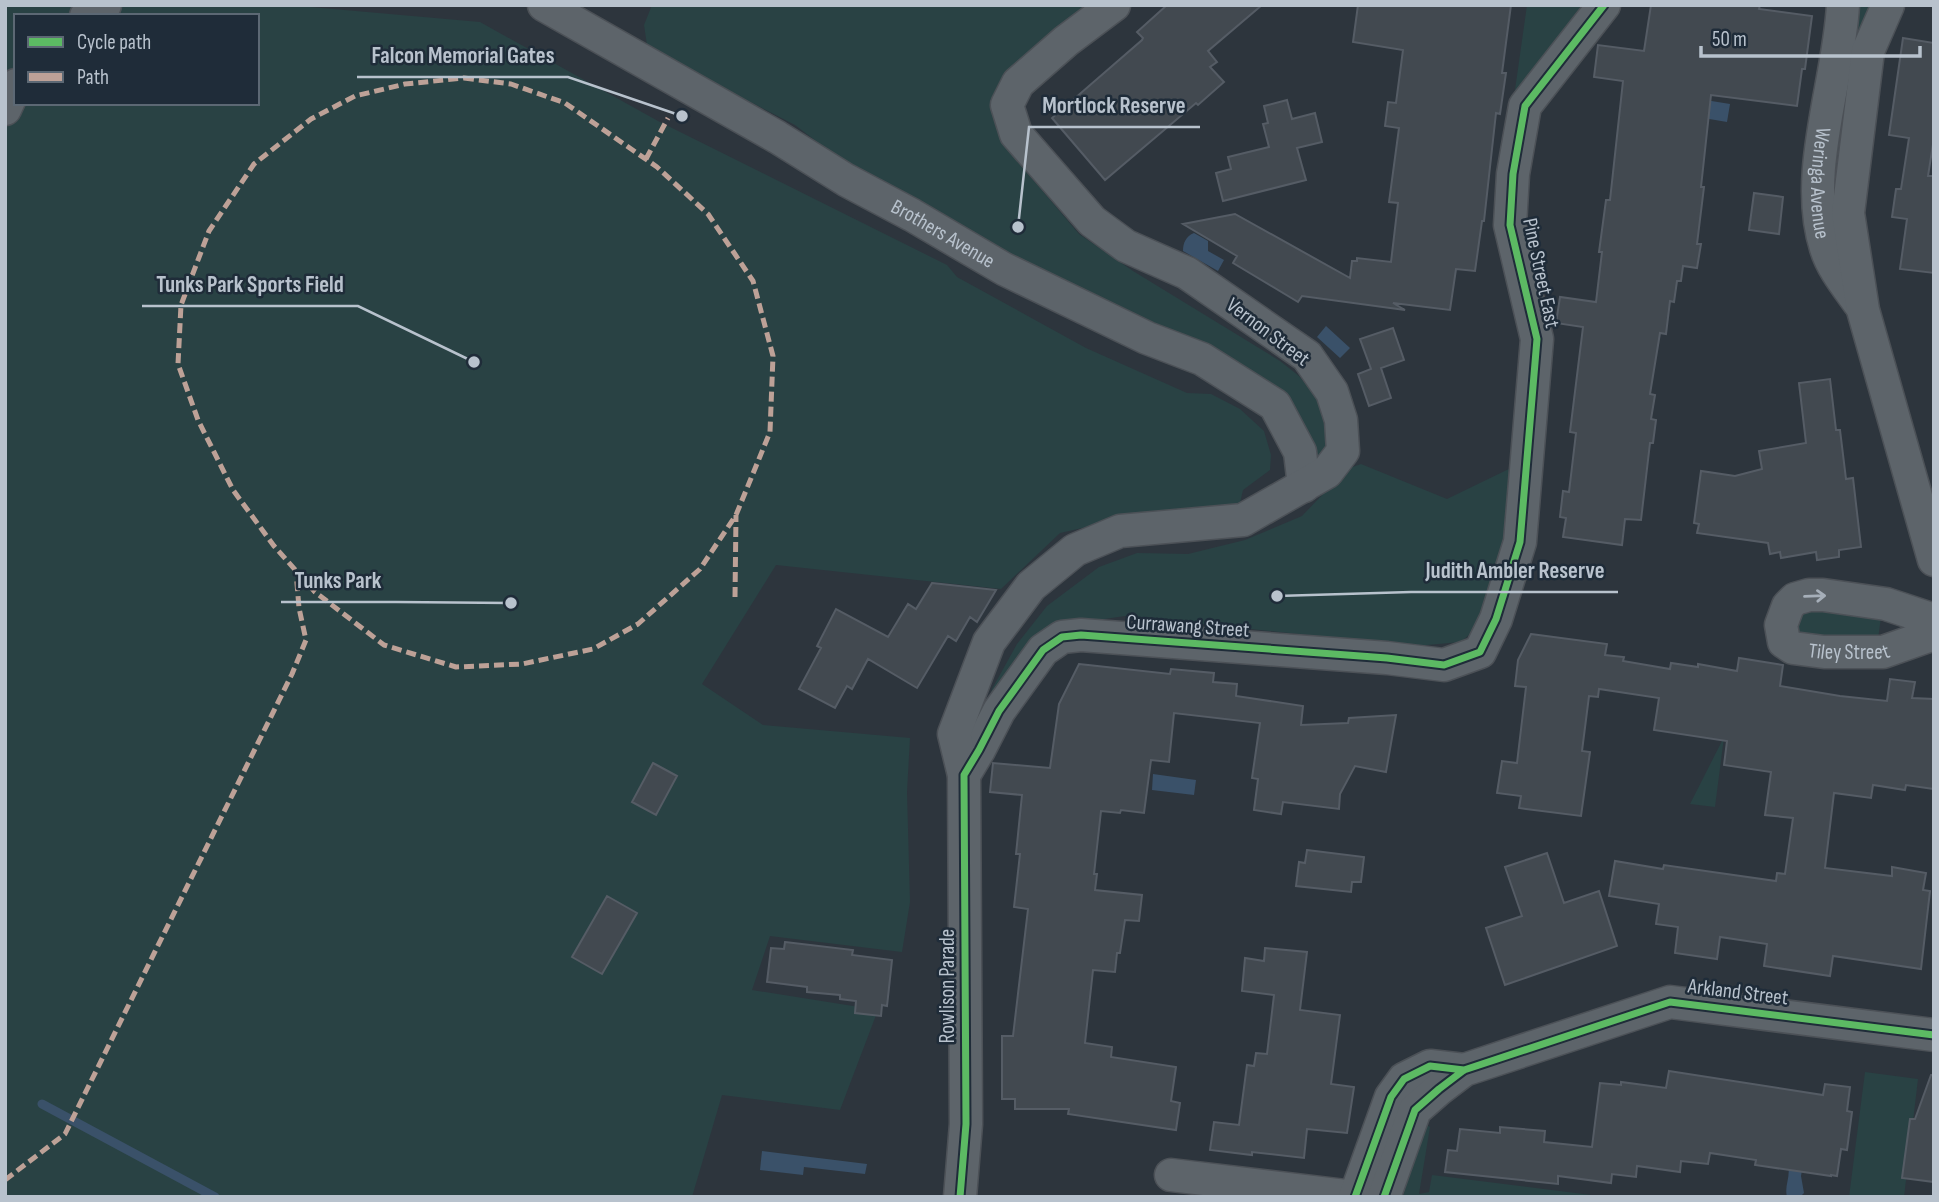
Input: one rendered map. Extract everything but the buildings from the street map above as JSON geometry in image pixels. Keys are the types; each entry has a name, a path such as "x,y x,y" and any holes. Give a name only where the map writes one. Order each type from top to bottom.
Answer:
{"street":[{"path":"89,14 105,5"},
{"name":"Brothers Avenue","path":"544,5 777,136 846,180 1004,269 1147,338 1202,359 1275,405 1300,452 1304,486"},
{"name":"Vernon Street","path":"964,775 954,734 989,642 1031,586 1075,550 1120,531 1243,520 1327,472 1342,451 1341,420 1332,392 1307,356 1186,273 1126,246 1092,220 1016,134 1007,105 1018,83 1066,41 1114,5"},
{"name":"Pine Street East","path":"1480,652 1496,619 1520,542 1538,338 1510,225 1513,174 1525,106 1604,5"},
{"name":"Weringa Avenue","path":"1843,5 1822,147 1817,205 1826,249 1835,268 1863,310"},
{"name":"Weringa Avenue","path":"1888,5 1868,51 1848,213 1863,310 1934,559"},
{"path":"5,109 14,89"},
{"name":"Tiley Street","path":"1934,620 1886,604 1809,594 1795,599 1788,606 1781,625 1784,642 1793,648 1824,652 1882,652 1934,634"},
{"name":"Currawang Street","path":"964,775 999,711 1043,650 1062,637 1081,635 1387,658 1444,665 1480,652"},
{"name":"Rowlison Parade","path":"960,1197 966,1124 964,775"},
{"name":"Arkland Street","path":"1464,1070 1670,1002 1934,1035"},
{"path":"1171,1175 1354,1197 1391,1097 1404,1079 1430,1066 1464,1070"},
{"path":"1384,1197 1415,1110 1464,1070"}],"green space":[{"path":"5,5 288,5 480,22 658,121 947,265 957,277 1086,348 1187,393 1211,394 1240,409 1264,431 1271,455 1270,470 1243,490 1240,503 1109,522 1060,533 1001,589 776,565 702,684 763,725 910,738 907,792 910,902 902,952 770,936 752,990 878,1010 840,1110 722,1095 692,1197 5,1197"},
{"path":"652,5 1093,5 994,105 996,124 1006,148 1079,234 1133,271 1280,361 1299,376 1322,404 1332,445 1319,458 1311,452 1299,418 833,154 795,125 668,63 647,45 644,25"},
{"path":"1527,5 1582,5 1514,97"},
{"path":"1855,5 1880,5 1834,228 1834,144"},
{"path":"1361,464 1447,499 1515,466 1498,585 1480,625 1461,642 1415,646 1125,616 1070,624 986,719 992,689 1017,644 1047,606 1099,567 1137,553 1188,554 1245,540 1302,516 1347,469"},
{"path":"1794,606 1882,610 1877,646 1811,648 1783,622"},
{"path":"1724,737 1715,807 1690,804"},
{"path":"1865,1072 1918,1079 1904,1197 1849,1197"},
{"path":"1427,1125 1430,1127 1419,1194 1429,1192 1432,1175 1607,1197 1403,1197 1416,1149"}],"water":[{"path":"1687,97 1730,104 1727,122 1674,113"},
{"path":"1194,233 1208,241 1208,251 1224,260 1218,271 1183,251 1186,240"},
{"path":"1326,326 1350,348 1340,358 1317,337"},
{"path":"1153,774 1196,780 1194,795 1152,790"},
{"path":"762,1151 867,1164 865,1174 804,1167 803,1175 760,1170"},
{"path":"1788,1164 1802,1170 1804,1193 1800,1197 1787,1197"}],"waterway":[{"path":"42,1104 215,1197"}],"marked path":[{"path":"464,78 511,84 565,103 657,167 708,214 753,281 773,356 770,432 736,515 700,569 638,624 593,649 522,664 456,667 384,645 315,592 274,546 233,490 198,420 178,364 181,305 209,231 254,164 311,119 355,96 405,84 464,78"},
{"path":"646,159 668,118"},
{"path":"735,597 736,515"},
{"path":"5,1180 65,1134 292,674 306,640 299,608 296,571"}],"cycle path":[{"path":"960,1197 966,1124 964,775 999,711 1043,650 1062,637 1081,635 1387,658 1444,665 1480,652 1496,619 1520,542 1537,339 1510,225 1513,174 1525,106 1604,5"},
{"path":"1384,1197 1415,1110 1464,1070 1670,1002 1934,1035"},
{"path":"1355,1197 1391,1097 1404,1079 1430,1066 1464,1070"}],"place":[{"name":"Falcon Memorial Gates","path":"682,116"},
{"name":"Mortlock Reserve","path":"1018,227"},
{"name":"Tunks Park Sports Field","path":"474,362"},
{"name":"Judith Ambler Reserve","path":"1277,596"},
{"name":"Tunks Park","path":"511,603"}]}
